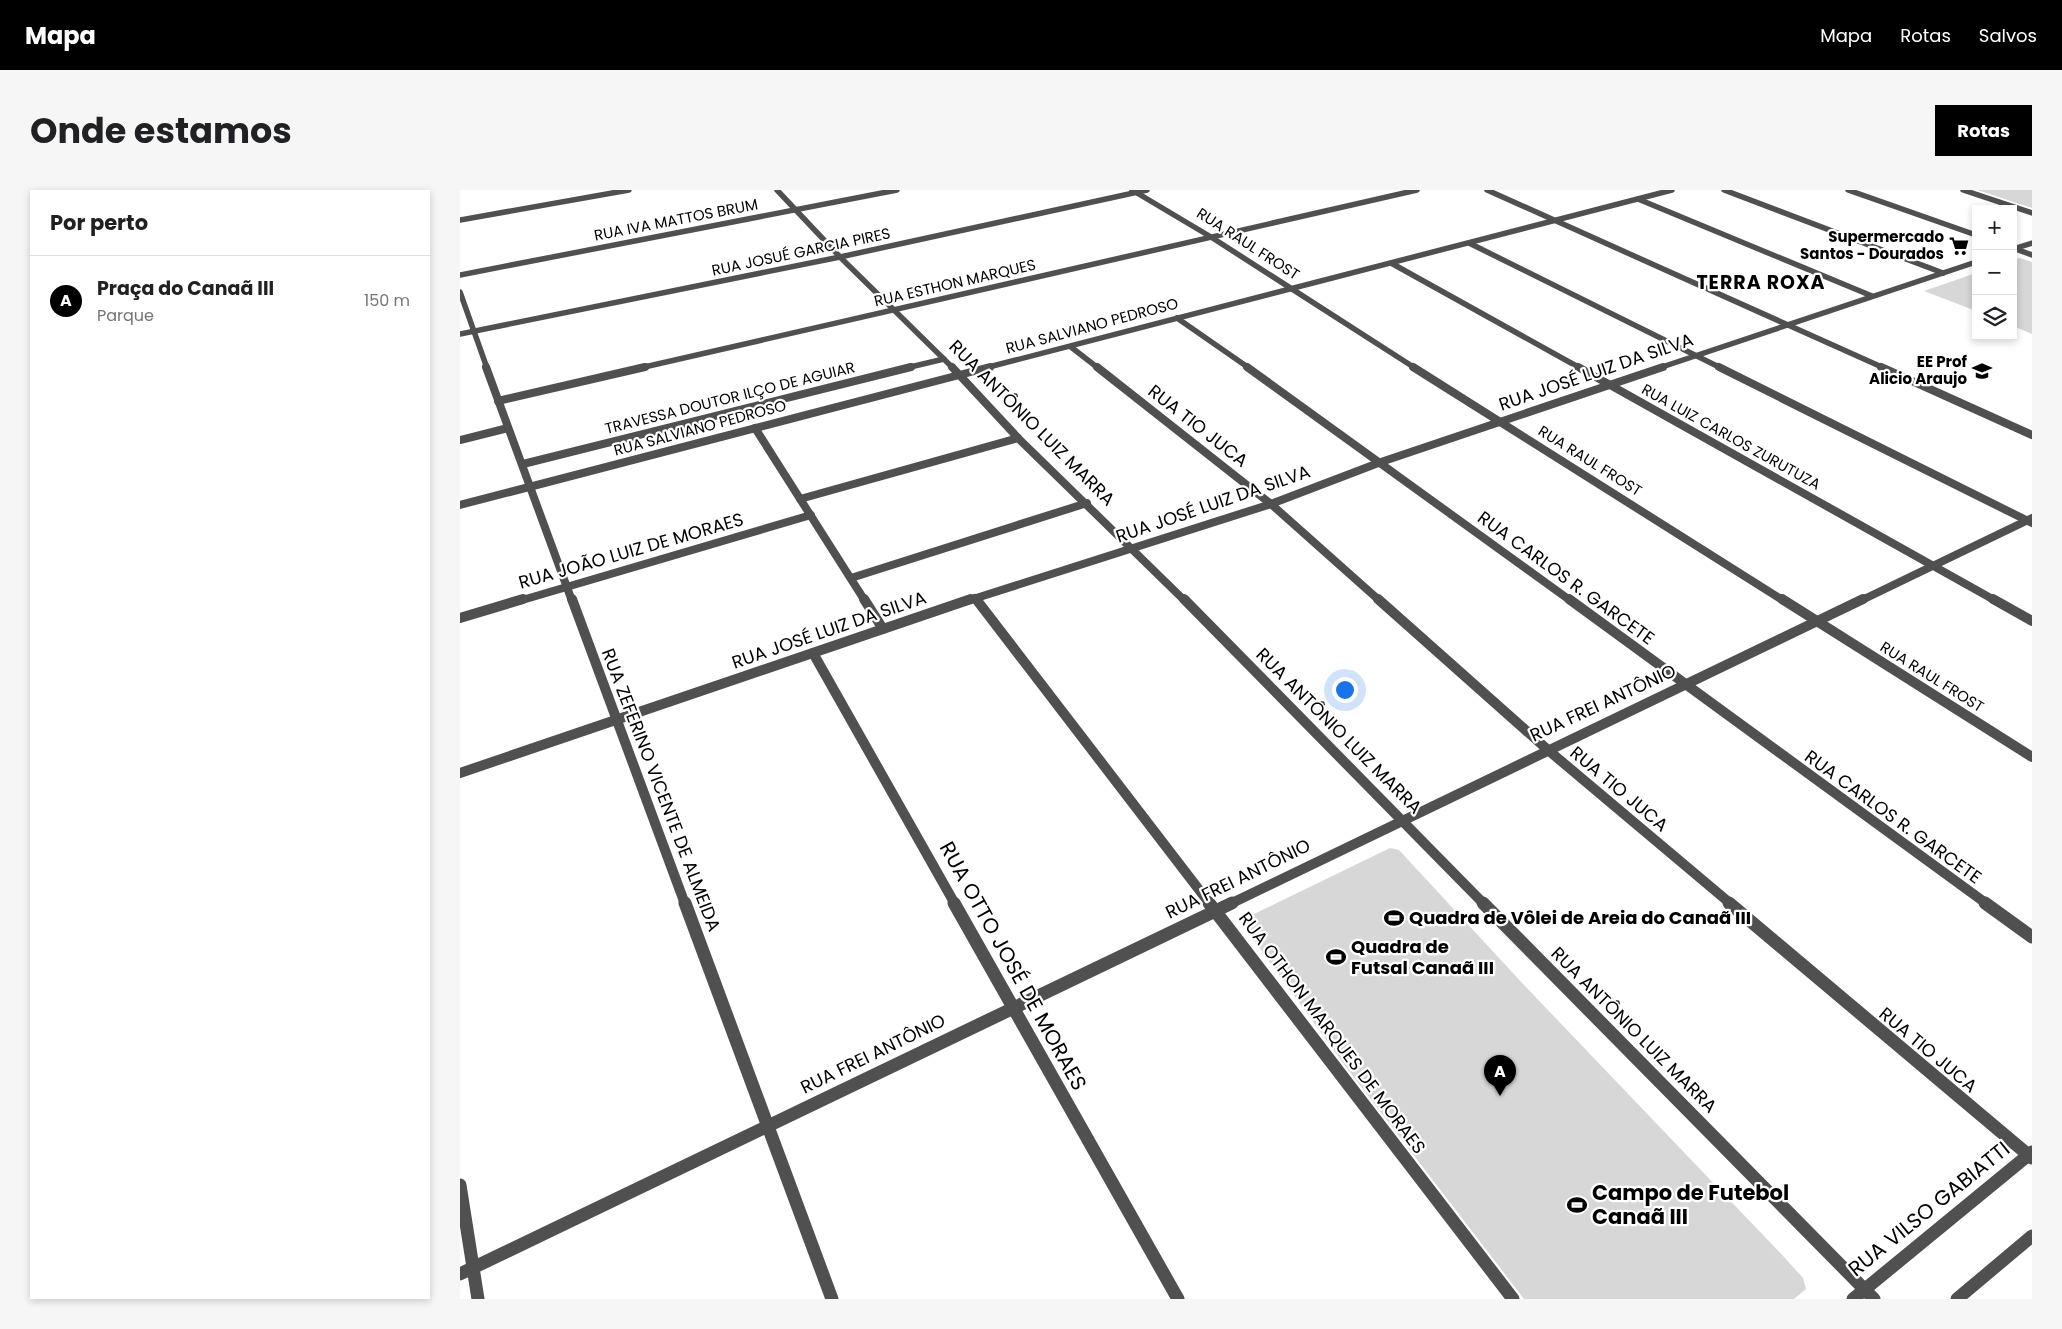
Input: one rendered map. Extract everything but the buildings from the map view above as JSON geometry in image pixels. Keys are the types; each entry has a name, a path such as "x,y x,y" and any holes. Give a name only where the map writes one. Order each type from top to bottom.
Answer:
{"street":[{"path":"460,220 629,190"},
{"name":"RUA ANTÔNIO LUIZ MARRA","path":"777,190 840,257 960,375 1018,438 1133,548 1869,1294"},
{"name":"RUA IVA MATTOS BRUM","path":"460,275 896,190"},
{"name":"RUA JOSUÉ GARCIA PIRES","path":"460,334 840,257 1134,191 1147,190"},
{"name":"RUA ESTHON MARQUES","path":"498,401 896,312 1417,190"},
{"path":"1487,190 2032,435"},
{"name":"RUA SALVIANO PEDROSO","path":"460,505 1672,190"},
{"path":"1724,190 1943,273"},
{"path":"1848,190 1972,234"},
{"path":"1963,190 2032,213"},
{"name":"RUA RAUL FROST","path":"1134,191 1211,237 1289,289 2032,757"},
{"path":"1638,199 1872,296"},
{"path":"1469,243 2030,521"},
{"path":"2017,248 2032,243"},
{"path":"2017,250 2032,255"},
{"name":"RUA LUIZ CARLOS ZURUTUZA","path":"1390,263 2032,621"},
{"name":"RUA JOSÉ LUIZ DA SILVA","path":"460,772 975,598 1199,525 1271,504 1381,462 1972,263"},
{"name":"RUA ZEFERINO VICENTE DE ALMEIDA","path":"460,292 498,401 769,1125 832,1299"},
{"name":"RUA CARLOS R. GARCETE","path":"1177,318 1381,462 2032,938"},
{"name":"RUA TIO JUCA","path":"1071,347 1271,504 1548,750 2031,1155"},
{"name":"TRAVESSA DOUTOR ILÇO DE AGUIAR","path":"522,464 944,359"},
{"path":"460,440 508,428"},
{"path":"755,428 883,629"},
{"path":"800,499 1018,438"},
{"path":"851,578 1087,503"},
{"name":"RUA JOÃO LUIZ DE MORAES","path":"460,618 810,515"},
{"name":"RUA FREI ANTÔNIO","path":"467,1270 1548,750 1686,686 1934,565 2030,521"},
{"name":"RUA OTHON MARQUES DE MORAES","path":"975,598 1513,1299"},
{"name":"RUA OTTO JOSÉ DE MORAES","path":"813,653 1178,1299"},
{"name":"RUA VILSO GABIATTI","path":"1853,1299 1869,1294 2031,1155"},
{"path":"460,1185 467,1270 478,1299"},
{"path":"1957,1299 2032,1236"}],"shaded area":[{"path":"1977,190 2032,190 2032,208"},
{"path":"2017,259 2032,262 2032,334 2017,328"},
{"path":"1972,274 1972,309 1924,291"},
{"path":"1390,848 1399,850 1524,985 1784,1257 1803,1278 1806,1289 1794,1299 1524,1299 1346,1067 1245,928 1248,917"}],"place":[{"name":"Supermercado Santos - Dourados","path":"1959,246"},
{"name":"EE Prof Alicio Araujo","path":"1982,371"},
{"name":"Quadra de Vôlei de Areia do Canaã III","path":"1394,918"},
{"name":"Quadra de Futsal Canaã III","path":"1336,957"},
{"name":"Praça do Canaã III","path":"1500,1096"},
{"name":"Campo de Futebol Canaã III","path":"1577,1205"}],"district":[{"name":"TERRA ROXA","path":"1761,282"}]}
